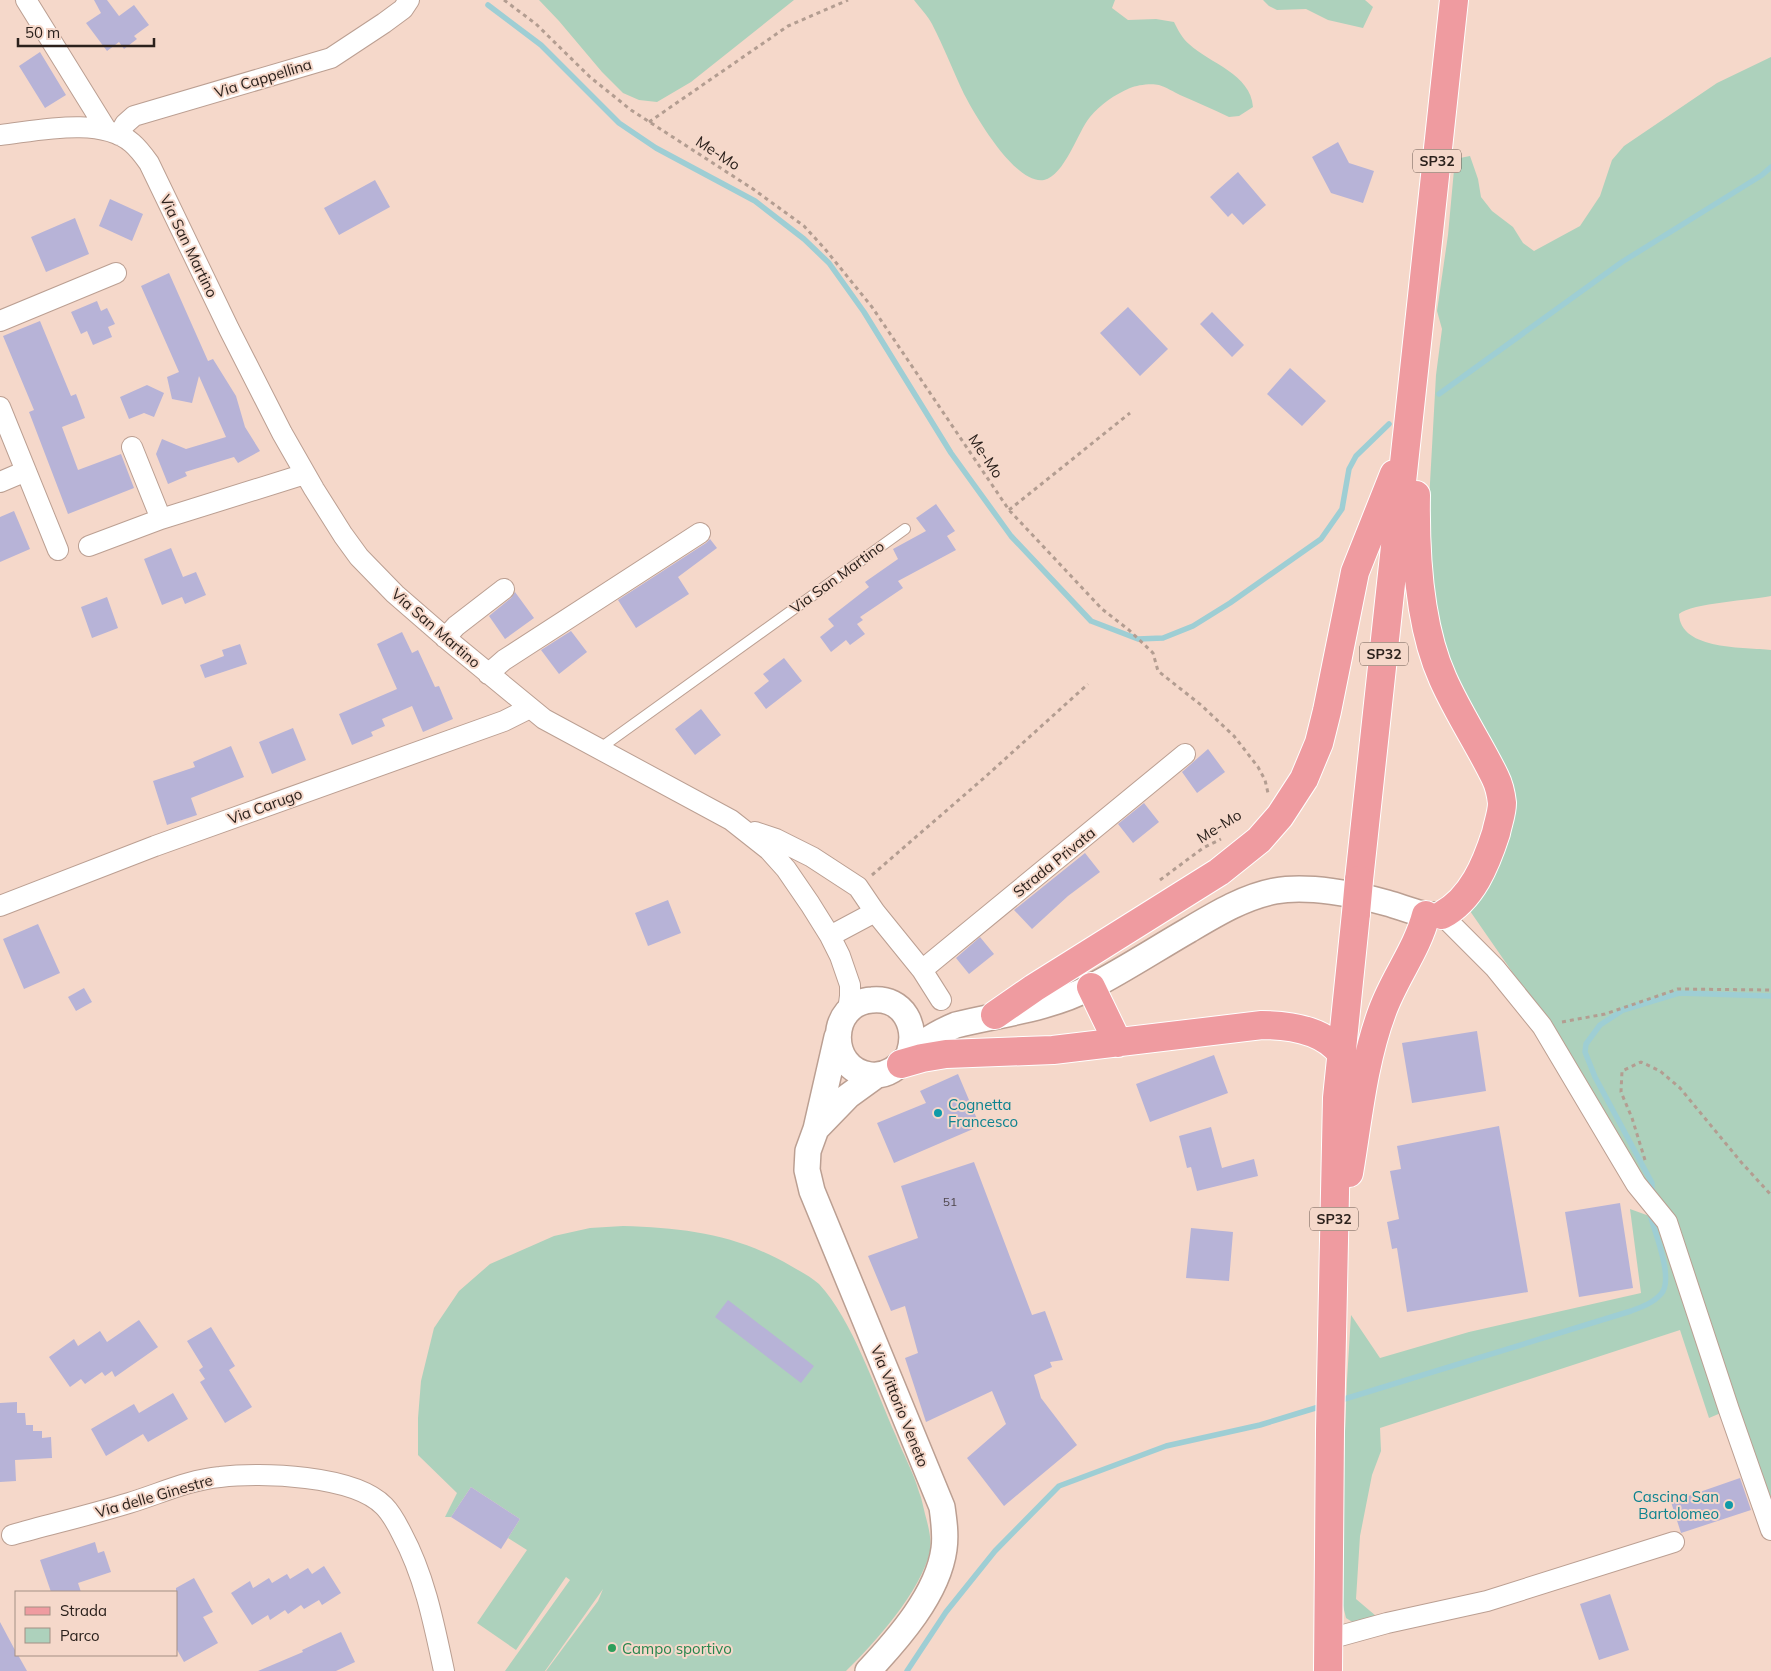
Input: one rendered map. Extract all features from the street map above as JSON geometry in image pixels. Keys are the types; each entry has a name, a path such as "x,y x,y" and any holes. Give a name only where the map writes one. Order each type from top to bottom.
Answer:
{"main road":[{"name":"SP32","path":"1328,1671 1331,1354 1337,1098 1340,1053 1454,0"},
{"path":"1331,1354 1348,1183 1370,1051 1385,1004 1434,915 1451,910 1461,901 1482,870 1498,825 1502,803 1496,777 1449,693 1440,672 1431,648 1423,608 1418,551 1416,485 1418,446 1430,342 1427,330 1420,322"},
{"path":"995,1015 1034,988 1219,872 1259,840 1280,816 1304,779 1319,743 1355,572 1384,500 1409,428"},
{"path":"1091,987 1118,1043"},
{"path":"905,1059 946,1054 1042,1051 1236,1027 1272,1025 1294,1027 1308,1031 1329,1042 1340,1053"}],"street":[{"name":"Via San Martino","path":"26,0 112,132 131,142 149,163 229,329 305,474 343,535 360,557 395,594 444,638 530,708 552,723 731,820 769,850 786,869 830,936 846,971 850,991 848,1011"},
{"name":"Via Cappellina","path":"112,132 134,116 331,58 406,4"},
{"path":"0,135 65,128 112,132"},
{"path":"0,321 116,274"},
{"path":"0,407 58,550"},
{"path":"132,447 162,519"},
{"path":"0,482 26,471"},
{"path":"89,546 162,519 305,474"},
{"path":"488,674 504,660 700,533"},
{"path":"444,638 456,626 504,589"},
{"name":"Via Carugo","path":"0,906 155,846 504,721 530,708"},
{"name":"Strada Privata","path":"922,970 1185,754"},
{"path":"740,826 812,857 858,886 922,970 941,1000"},
{"path":"837,1037 839,1048 848,1064 860,1072 876,1075 889,1073 933,1036 956,1025 1044,1005 1091,987 1225,910 1254,897 1276,891 1297,889 1337,893 1434,915 1495,968 1542,1026 1636,1184 1667,1222 1771,1530"},
{"path":"830,936 876,912"},
{"name":"Via San Martino","path":"846,971 860,985 881,1000"},
{"path":"816,1129 839,1025 848,1011 864,1001 881,1000 891,1003 905,1014 927,1021 956,1025"},
{"path":"905,1014 913,1035 912,1044 905,1059"},
{"path":"816,1129 848,1096 876,1075"},
{"name":"Via Vittorio Veneto","path":"816,1129 808,1151 807,1170 812,1191 942,1507 945,1526 944,1549 940,1566 931,1587 903,1630 868,1671"},
{"name":"Via delle Ginestre","path":"12,1535 128,1503 195,1481 219,1477 282,1477 321,1480 349,1486 369,1494 384,1506 396,1523 411,1551 428,1598 444,1671"},
{"path":"1329,1639 1387,1623 1488,1601 1674,1542"}],"lane":[{"name":"Via San Martino","path":"599,749 905,529"}],"path":[{"name":"Me-Mo","path":"504,0 536,24 590,77 631,110 753,189 804,226 826,249 872,307 1009,510 1102,609 1129,630 1153,653 1158,671 1201,705 1234,736 1258,767 1265,780 1268,794 1265,800"},
{"path":"649,122 788,26 848,0"},
{"path":"1009,510 1130,413"},
{"path":"858,886 984,778 1088,684"},
{"name":"Me-Mo","path":"1157,883 1203,848 1228,836"},
{"path":"1542,1026 1604,1014 1678,988 1771,990"},
{"path":"1646,1162 1632,1118 1621,1092 1622,1071 1641,1062 1660,1071 1680,1088 1771,1195"}],"green space":[{"path":"539,0 794,0 691,82 657,102 639,100 623,93 602,72"},
{"path":"914,0 1115,0 1112,8 1128,20 1156,19 1174,22 1182,37 1189,44 1228,70 1245,86 1253,107 1239,116 1229,117 1159,85 1148,84 1133,87 1113,97 1094,112 1085,124 1070,153 1051,177 1044,180 1033,179 1021,172 1009,161 986,132 964,94 932,24"},
{"path":"1263,0 1365,0 1373,7 1363,28 1328,20 1306,9 1277,10"},
{"path":"1771,57 1771,596 1696,607 1679,614 1682,626 1690,635 1702,641 1716,645 1771,650 1771,1520 1728,1410 1709,1418 1680,1330 1380,1428 1381,1451 1372,1475 1360,1536 1356,1599 1376,1616 1357,1625 1346,1618 1339,1589 1351,1315 1380,1358 1469,1332 1641,1293 1630,1209 1666,1222 1522,986 1470,911 1506,835 1453,689 1435,621 1429,501 1436,375 1442,329 1437,311 1448,235 1455,159 1470,156 1478,179 1481,197 1492,211 1513,227 1523,243 1534,251 1580,226 1600,196 1612,160 1624,146 1717,83"},
{"path":"623,1226 689,1231 710,1235 771,1255 819,1284 831,1299 853,1336 872,1377 922,1500 930,1537 930,1551 917,1583 896,1615 846,1671 546,1671 598,1601 603,1589 545,1671 505,1671 570,1580 566,1577 516,1650 477,1623 527,1550 508,1538 520,1519 471,1487 451,1517 445,1517 457,1493 418,1455 421,1381 434,1328 459,1291 490,1264 554,1236 590,1228"}],"building":[{"path":"94,0 107,0 119,16 134,5 149,25 134,36 137,39 124,49 119,42 107,51 86,23 101,13"},
{"path":"40,52 66,95 45,108 19,66"},
{"path":"1338,142 1349,163 1374,171 1363,203 1331,193 1312,157"},
{"path":"1238,172 1266,205 1243,225 1232,213 1228,217 1210,197"},
{"path":"375,180 390,207 339,235 324,208"},
{"path":"110,199 143,214 132,241 99,226"},
{"path":"75,218 89,254 46,272 31,237"},
{"path":"169,273 208,361 213,359 236,396 245,427 260,451 238,463 234,457 185,472 187,476 168,484 156,454 162,439 186,449 226,437 199,376 192,403 172,399 167,377 179,372 141,286"},
{"path":"97,301 101,311 107,308 115,324 108,327 112,337 93,345 87,331 81,334 71,312"},
{"path":"1128,307 1168,349 1140,376 1100,333"},
{"path":"1212,312 1244,345 1232,357 1200,324"},
{"path":"40,321 71,396 76,394 85,418 62,427 78,470 121,454 134,488 68,514 29,412 34,410 3,336"},
{"path":"1290,368 1326,401 1302,426 1267,394"},
{"path":"147,385 164,393 154,417 144,413 129,419 120,397"},
{"path":"936,504 955,531 947,536 956,550 898,581 903,588 860,617 863,620 857,624 865,634 850,645 846,640 831,652 820,637 834,626 828,619 869,587 865,582 898,559 893,549 926,531 916,518"},
{"path":"14,511 30,549 0,562 0,517"},
{"path":"710,539 717,548 678,577 689,594 636,628 618,600"},
{"path":"171,548 183,577 196,572 206,595 185,604 182,597 162,605 144,559"},
{"path":"515,592 534,618 505,639 489,616 511,598"},
{"path":"107,597 118,628 92,638 81,607"},
{"path":"571,631 587,652 559,674 541,650"},
{"path":"402,632 412,653 418,650 435,687 439,686 453,719 423,732 412,706 382,719 385,726 371,732 373,736 352,745 339,714 397,689 377,644"},
{"path":"240,644 247,664 205,678 200,665 224,656 222,650"},
{"path":"784,658 802,681 766,709 754,693 769,681 763,674"},
{"path":"701,709 721,735 695,755 675,729"},
{"path":"293,728 306,760 272,774 259,742"},
{"path":"231,746 244,777 191,798 197,815 167,825 153,781 195,767 193,762"},
{"path":"1208,749 1225,772 1197,793 1182,772"},
{"path":"1144,803 1159,822 1133,843 1118,824"},
{"path":"1085,853 1100,872 1068,896 1032,929 1014,910"},
{"path":"668,900 681,933 648,946 635,913"},
{"path":"38,924 60,973 24,989 3,939"},
{"path":"980,937 994,954 969,974 956,958"},
{"path":"84,988 92,1002 76,1011 68,997"},
{"path":"1477,1031 1486,1091 1412,1103 1402,1043"},
{"path":"1214,1055 1228,1093 1150,1122 1136,1084"},
{"name":"Cognetta Francesco","path":"958,1074 980,1126 894,1163 877,1123 926,1103 920,1091"},
{"path":"1499,1126 1528,1292 1407,1312 1397,1248 1392,1249 1387,1222 1399,1219 1390,1171 1401,1169 1397,1146"},
{"path":"1211,1127 1222,1168 1254,1159 1258,1176 1197,1191 1191,1167 1187,1168 1179,1136"},
{"path":"974,1162 1032,1315 1045,1311 1063,1360 1050,1362 1052,1367 1034,1375 1041,1398 1077,1445 1004,1506 967,1458 1006,1424 992,1391 926,1422 905,1358 918,1353 905,1306 891,1311 868,1256 918,1238 901,1186"},
{"path":"1620,1203 1633,1288 1579,1297 1565,1212"},
{"path":"1191,1228 1233,1232 1229,1281 1186,1278"},
{"path":"728,1300 814,1366 801,1383 715,1317"},
{"path":"139,1320 158,1347 115,1377 112,1371 105,1376 102,1372 85,1384 81,1379 70,1387 49,1357 74,1339 78,1346 100,1331 107,1342"},
{"path":"211,1327 235,1366 229,1370 252,1407 225,1423 200,1382 205,1379 199,1370 203,1367 187,1341"},
{"path":"173,1393 188,1419 148,1442 143,1434 106,1456 91,1429 134,1404 139,1413"},
{"path":"17,1402 17,1413 25,1413 26,1425 33,1425 33,1431 42,1431 42,1438 51,1437 52,1458 15,1460 16,1481 0,1482 0,1403"},
{"name":"Cascina San Bartolomeo","path":"1740,1478 1751,1510 1681,1533 1671,1502"},
{"path":"471,1487 520,1519 501,1549 451,1517"},
{"path":"95,1542 98,1553 104,1551 111,1572 78,1583 81,1591 51,1591 40,1560"},
{"path":"324,1566 341,1593 322,1605 319,1600 304,1609 301,1605 288,1614 285,1610 270,1620 268,1615 252,1625 231,1593 250,1581 253,1588 269,1578 272,1583 287,1574 290,1579 308,1568 312,1574"},
{"path":"194,1578 213,1612 203,1617 218,1643 184,1662 178,1652 178,1591 176,1591 176,1588"},
{"path":"1610,1594 1629,1650 1599,1660 1580,1604"},
{"path":"0,1622 15,1650 15,1656 19,1656 27,1671 0,1671"},
{"path":"341,1632 355,1662 336,1671 258,1671 303,1652 302,1650"}],"waterway":[{"path":"488,5 541,45 619,123 656,148 755,201 804,239 829,263 864,312 951,453 1011,536 1091,621 1138,639 1163,638 1193,626 1230,603 1321,539 1342,509 1349,469 1356,456 1389,424"},
{"path":"1439,394 1622,262 1762,175 1771,167"},
{"path":"1652,1194 1652,1183 1595,1077 1585,1052 1586,1044 1600,1025 1623,1010 1679,993 1771,996"},
{"path":"1338,1401 1631,1311 1651,1302 1661,1294 1665,1287 1666,1279 1663,1257 1651,1218 1652,1213"},
{"path":"907,1671 946,1612 995,1551 1059,1486 1166,1446 1260,1425 1322,1406"}],"place":[{"name":"Cognetta Francesco","path":"938,1113"},
{"name":"Cascina San Bartolomeo","path":"1729,1505"},
{"name":"Campo sportivo","path":"612,1648"}]}
